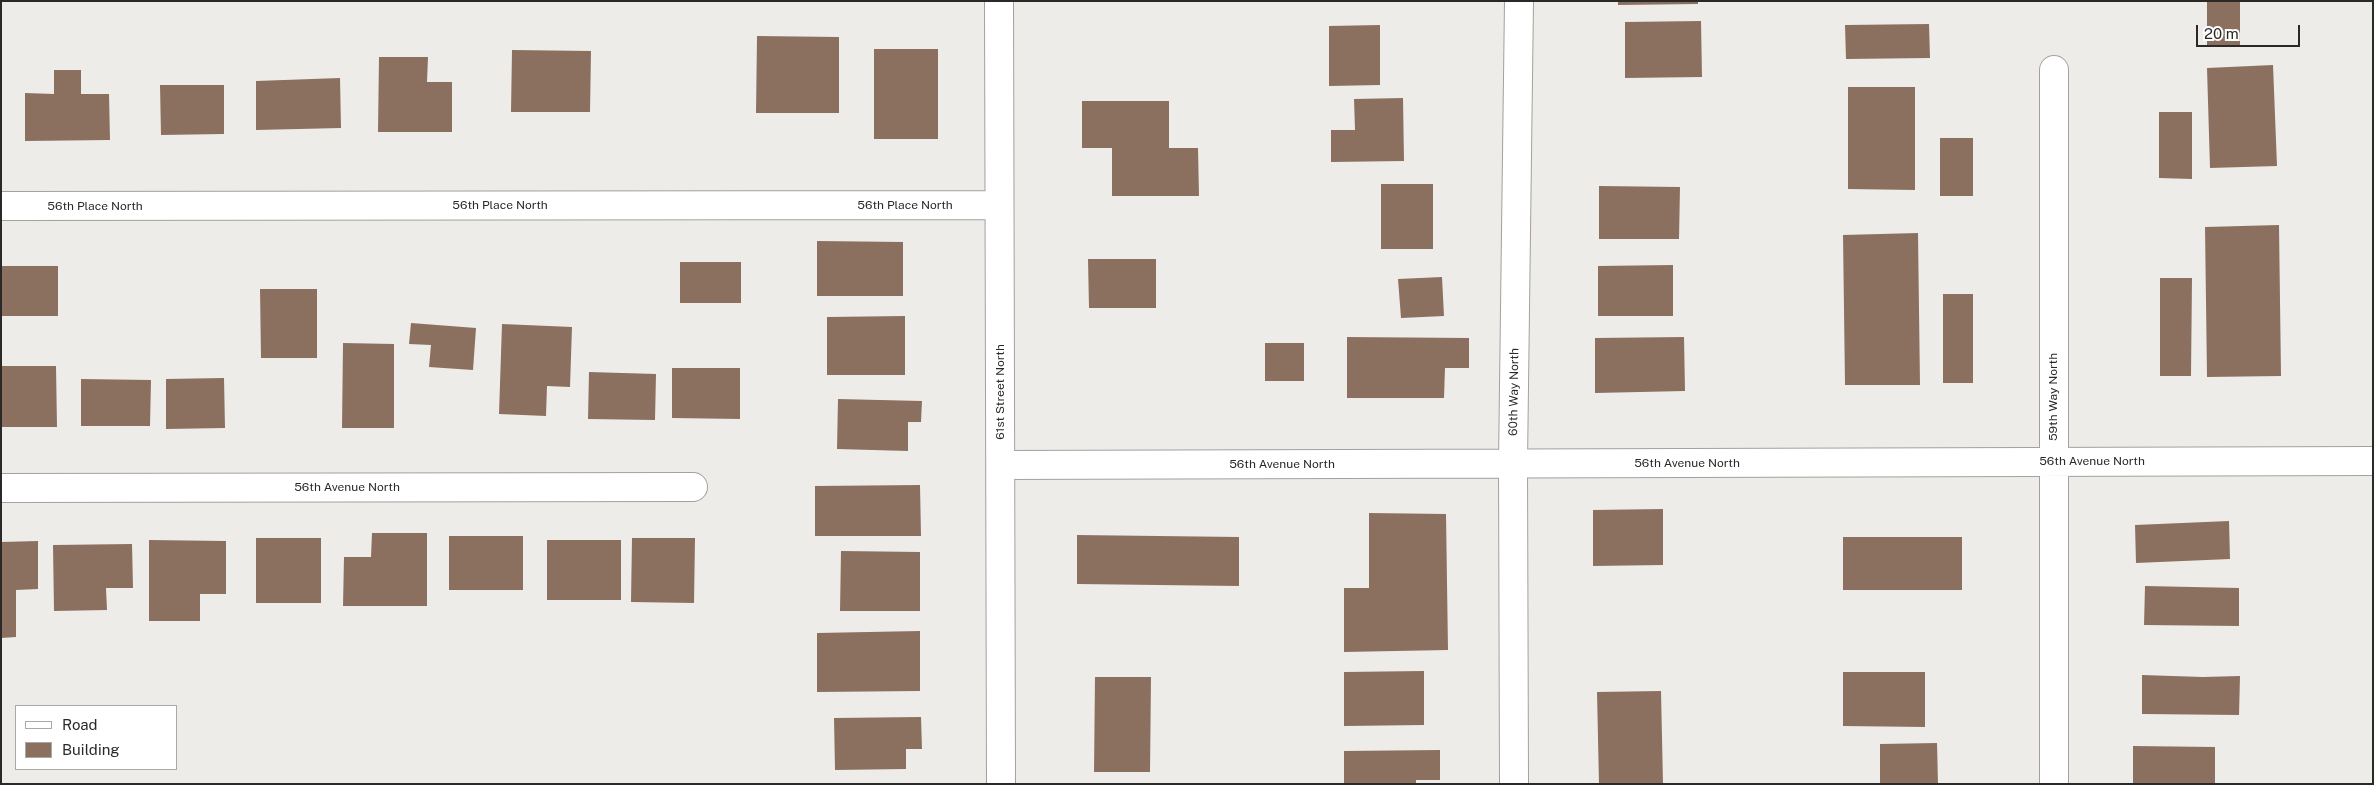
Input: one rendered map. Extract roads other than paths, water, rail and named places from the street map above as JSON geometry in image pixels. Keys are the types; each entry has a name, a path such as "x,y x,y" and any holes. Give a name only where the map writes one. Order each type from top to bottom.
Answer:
{"street":[{"name":"61st Street North","path":"999,1 1001,784"},
{"name":"60th Way North","path":"1514,784 1513,463 1520,1"},
{"name":"59th Way North","path":"2054,70 2054,784"},
{"name":"56th Place North","path":"1,206 999,205"},
{"name":"56th Avenue North","path":"1001,465 2373,461"},
{"name":"56th Avenue North","path":"1,488 693,487"}]}
